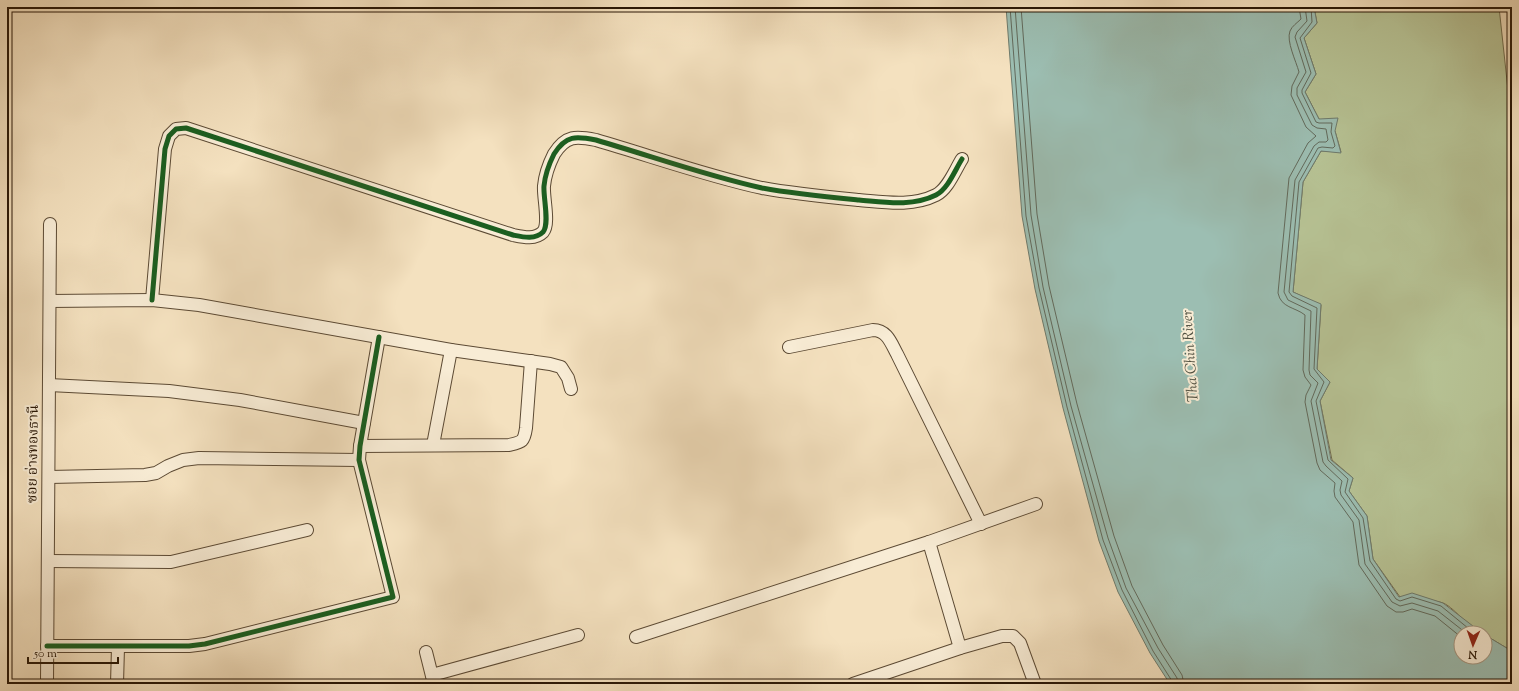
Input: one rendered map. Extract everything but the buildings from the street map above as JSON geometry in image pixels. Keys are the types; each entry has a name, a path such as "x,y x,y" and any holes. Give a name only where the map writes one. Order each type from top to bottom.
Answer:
{"street":[{"path":"152,300 164,150 169,136 176,128 186,128 513,235 527,237 538,235 544,231 546,223 544,186 550,161 558,147 572,138 579,137 596,140 734,181 763,188 837,198 896,203 920,201 938,195 946,186 962,158"},
{"name":"ซอย อ่างทองธานี","path":"47,684 50,224"},
{"path":"50,301 152,300 232,310 451,350 531,361 561,367 568,378 571,389"},
{"path":"789,347 873,330 879,330 885,334 897,354 981,524"},
{"path":"47,646 171,647 205,644 392,597 359,460 360,446 379,337"},
{"path":"433,445 451,350"},
{"path":"360,446 509,445 520,442 524,439 526,428 531,361"},
{"path":"50,385 169,391 240,400 364,423"},
{"path":"49,477 145,475 156,473 183,460 199,458 359,460"},
{"path":"636,637 929,542 1036,504"},
{"path":"48,561 171,562 307,530"},
{"path":"929,542 960,648"},
{"path":"426,652 432,682 578,635"},
{"path":"853,684 960,648 1002,636 1013,636 1020,643 1035,684"},
{"path":"117,684 118,647"}],"green space":[{"path":"1314,7 1499,7 1512,127 1512,656 1510,650 1493,640 1493,625 1469,625 1443,603 1400,597 1373,559 1367,516 1349,491 1353,478 1332,460 1320,401 1330,382 1317,369 1321,305 1293,292 1303,182 1321,151 1341,152 1335,131 1319,119 1305,92 1316,74 1304,38 1317,23"}],"water":[{"name":"Tha Chin River","path":"1006,7 1314,7 1317,23 1304,38 1316,74 1305,92 1319,119 1338,118 1335,131 1341,153 1321,151 1303,182 1293,292 1321,304 1317,369 1330,382 1320,401 1331,460 1353,478 1349,491 1367,516 1373,559 1399,597 1412,593 1443,603 1472,625 1453,625 1453,665 1493,665 1493,640 1510,650 1512,656 1512,684 1170,684 1150,653 1118,592 1099,541 1063,408 1035,289 1022,216"}],"cycle path":[{"path":"152,300 165,149 169,136 176,129 186,128 513,235 529,237 540,235 545,228 545,178 550,162 558,148 567,140 572,138 596,140 700,172 762,188 810,195 898,203 927,199 936,195 948,184 962,159"},
{"path":"47,646 189,646 205,644 393,597 359,460 360,446 379,337"}]}
